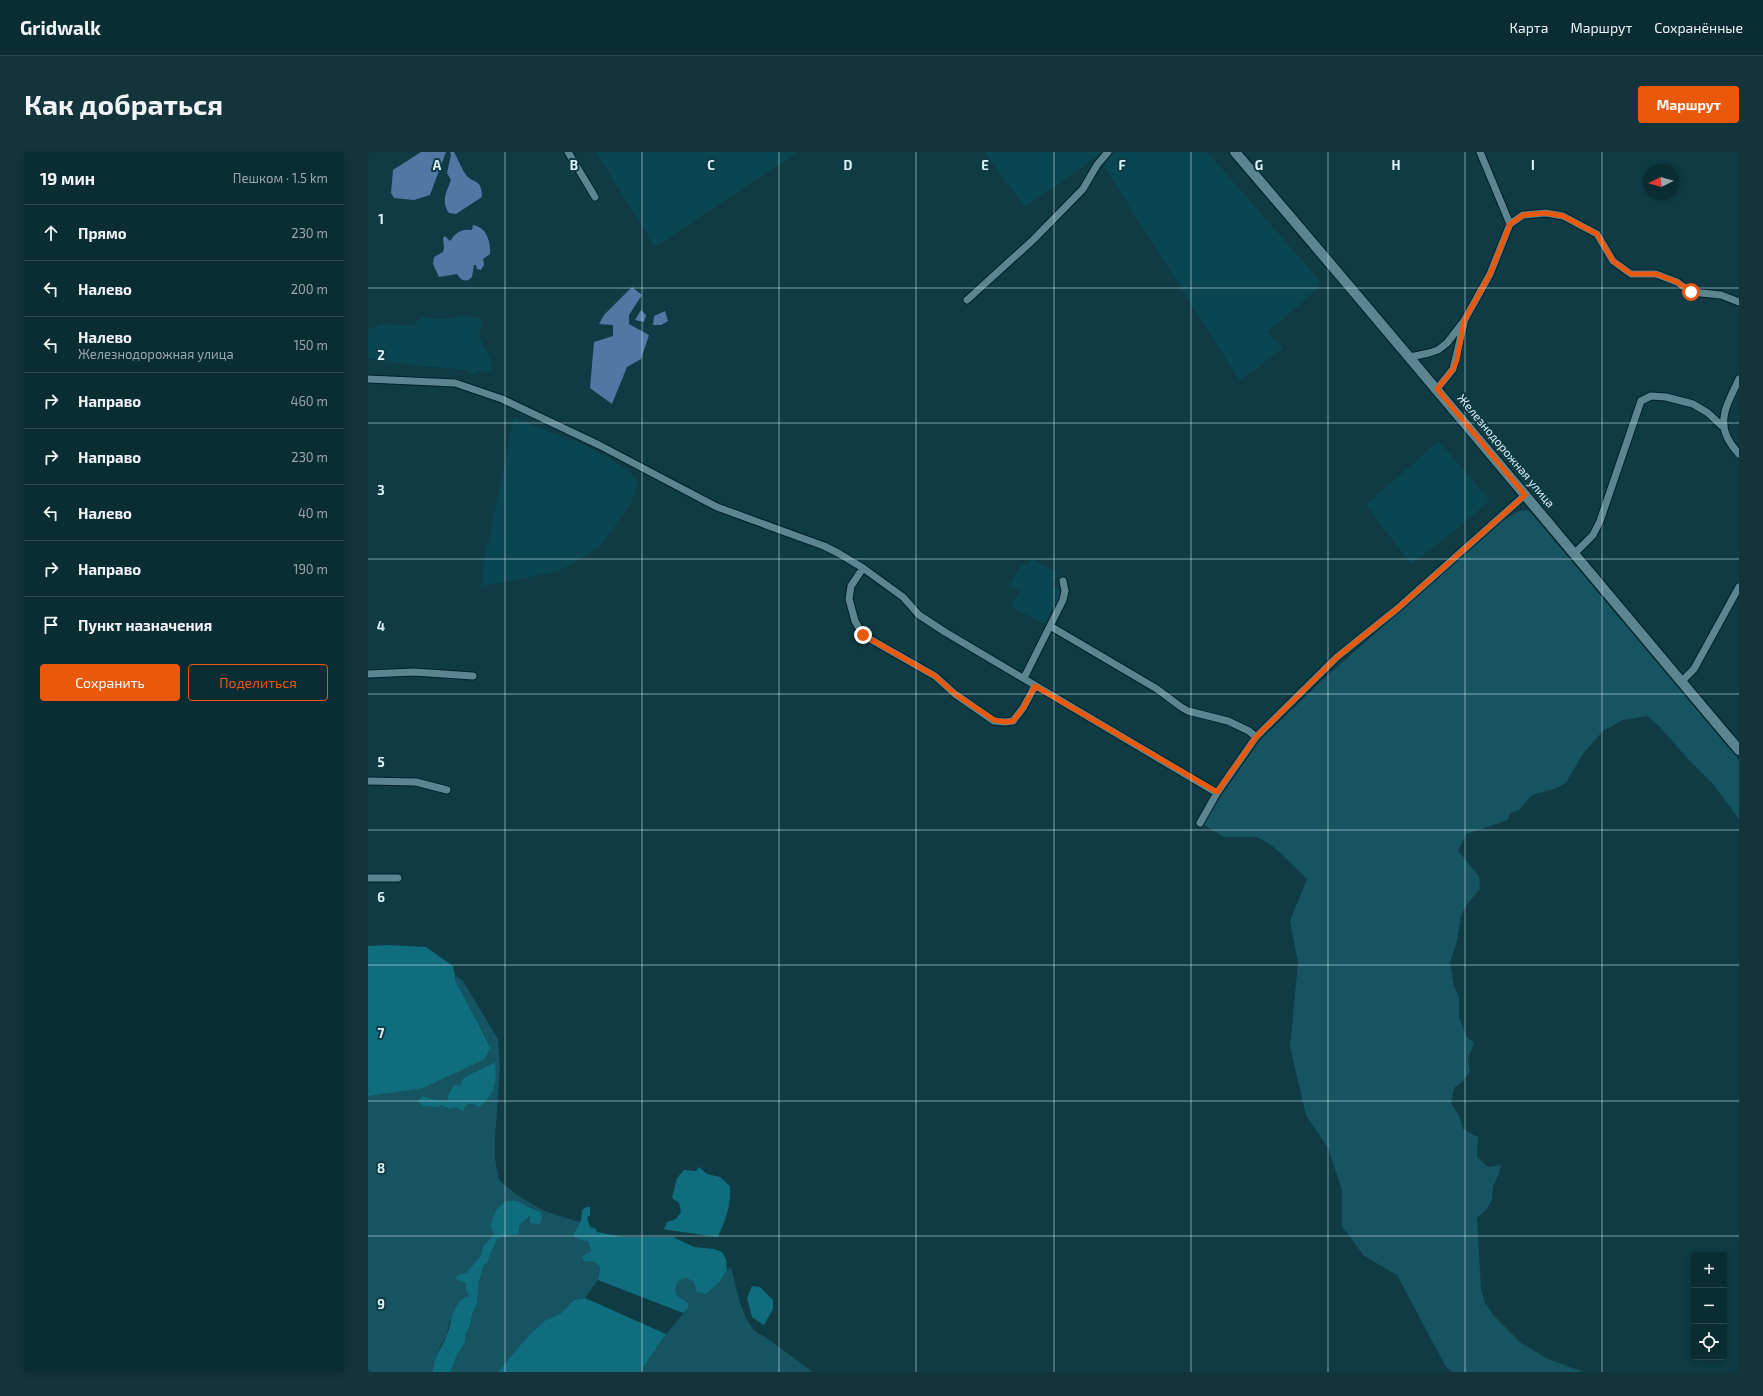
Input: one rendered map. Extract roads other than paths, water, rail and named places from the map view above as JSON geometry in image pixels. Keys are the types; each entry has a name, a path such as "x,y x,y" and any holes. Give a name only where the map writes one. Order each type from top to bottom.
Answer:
{"street":[{"path":"568,152 595,197"},
{"path":"967,300 1033,240 1083,189 1097,165 1108,152"},
{"name":"Железнодорожная улица","path":"1235,152 1437,389 1739,750"},
{"path":"1480,152 1510,224"},
{"path":"1410,357 1438,350 1447,343 1464,321 1490,274 1510,224 1523,215 1546,213 1563,216 1597,234 1613,261 1631,274 1656,274 1677,282 1691,292 1721,295 1739,302"},
{"path":"1437,389 1453,369 1464,321"},
{"path":"1447,343 1459,347"},
{"path":"368,379 455,383 502,399 599,446 717,507 824,546 863,568 902,598 919,615 945,632 1217,792"},
{"path":"1723,427 1725,411 1739,379"},
{"path":"1574,554 1593,535 1600,521 1642,401 1651,396 1666,397 1693,404 1708,413 1723,427 1730,445 1739,454"},
{"path":"1200,823 1217,792 1256,737 1337,657 1398,608 1525,495"},
{"path":"863,568 851,586 849,599 863,635 935,676 955,694 994,720 1005,722 1013,721 1023,708 1035,686"},
{"path":"1024,678 1063,600 1065,591 1063,581"},
{"path":"1681,682 1694,669 1739,587"},
{"path":"1050,626 1157,689 1181,708 1228,721 1249,731 1256,737"},
{"path":"368,674 414,672 473,676"},
{"path":"368,781 416,782 446,790"},
{"path":"368,878 398,878"}]}
